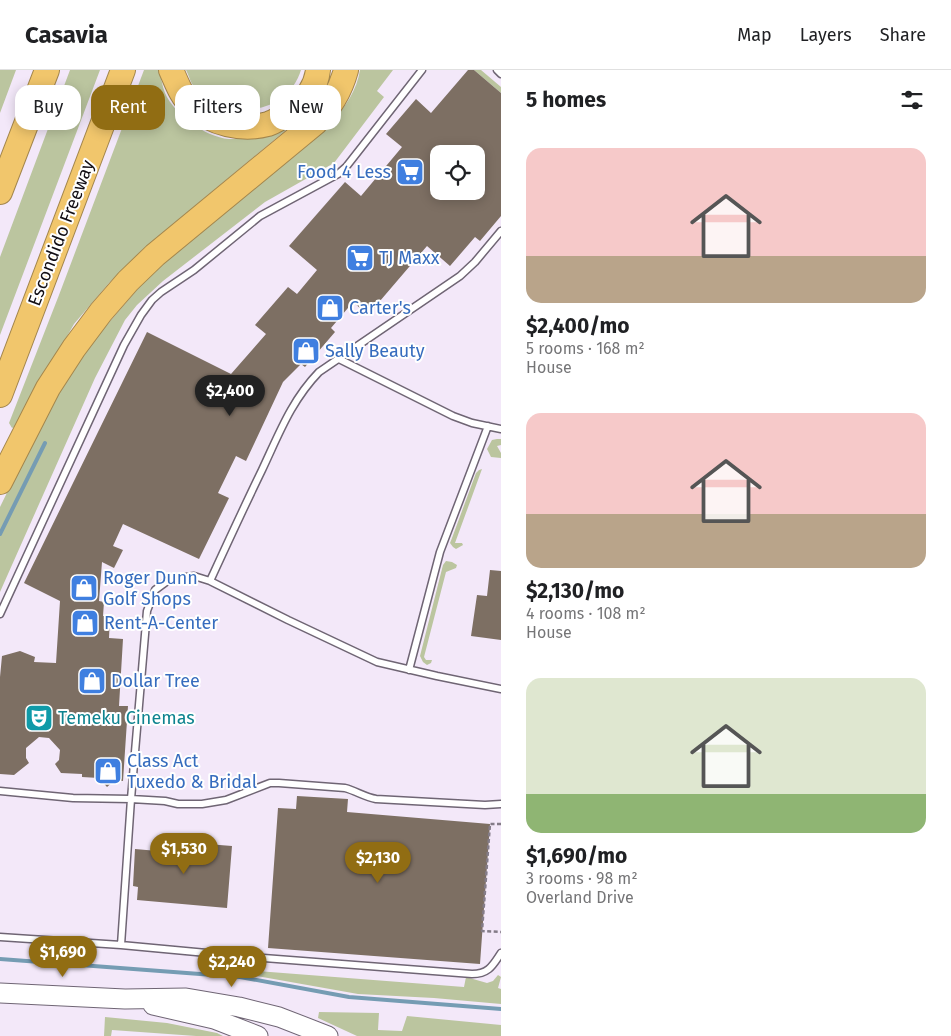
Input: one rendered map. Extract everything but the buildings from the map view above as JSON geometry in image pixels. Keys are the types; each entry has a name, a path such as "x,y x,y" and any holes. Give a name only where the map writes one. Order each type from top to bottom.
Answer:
{"highway":[{"path":"0,181 34,70"},
{"path":"0,192 47,70"},
{"name":"Escondido Freeway","path":"0,395 123,70"},
{"path":"171,70 182,97 194,108 209,118 238,126 269,124 284,116 300,104 311,91 317,78 318,70"},
{"path":"0,482 48,388 74,348 101,312 128,281 155,255 315,123 330,107 342,87 346,70"}],"main road":[{"path":"0,993 125,999 186,998 239,1007 279,1017 328,1036"},
{"path":"125,999 214,1020 258,1036"}],"lane":[{"path":"0,614 124,345 141,314 152,300 194,270 260,216 338,174 422,70"},
{"path":"497,70 501,74"},
{"path":"210,581 296,400 305,387 319,372 460,276 475,262 501,231"},
{"path":"339,359 452,416 472,423 501,429"},
{"path":"409,670 440,552 488,426"},
{"path":"121,945 147,611 155,590 170,579 194,576 210,581 377,662 501,689"},
{"path":"0,791 73,798 131,799 165,801 178,804 202,804 226,800 265,785 279,783 344,788 374,799 485,805 501,804"},
{"path":"0,937 472,974 485,972 493,965 501,953"}],"path":[{"path":"501,824 490,824 482,931 501,932"}],"green space":[{"path":"0,70 16,70 0,113"},
{"path":"70,70 100,70 94,85 91,85 91,94 81,120 81,85 64,85"},
{"path":"144,70 160,70 163,85 138,85"},
{"path":"186,70 301,70 294,85 270,85 270,105 260,108 260,85 192,84"},
{"path":"360,70 393,70 377,91 384,97 334,163 265,202 163,281 137,305 125,320 95,378 0,592 0,507 67,378 88,347 148,277 323,130 341,130 341,110 350,98"},
{"path":"474,70 481,70 501,87 501,93"},
{"path":"165,93 175,109 175,130 203,130 229,139 262,136 286,130 142,250 109,283 74,324 16,426 12,428 9,423 121,130 165,130"},
{"path":"48,130 77,130 0,335 0,257"},
{"path":"501,439 501,445 497,446 501,453 501,458 491,457 487,449 492,440"},
{"path":"482,469 455,543 462,543 463,545 456,549 450,543 476,473"},
{"path":"446,561 457,565 456,568 446,572 424,657 426,660 432,660 427,665 420,656 443,565"},
{"path":"245,970 464,987 466,977 487,983 493,981 498,975 501,977 498,988 501,989 501,1004 358,994 245,974"},
{"path":"319,1012 379,1013 378,1030 402,1031 407,1016 501,1025 501,1036 357,1036 318,1018"},
{"path":"105,1017 167,1023 217,1033 223,1036 112,1030 111,1036 104,1036"}],"waterway":[{"path":"0,534 45,443"},
{"path":"0,959 240,977 349,997 501,1009"}],"place":[{"name":"Food 4 Less","path":"410,172"},
{"name":"TJ Maxx","path":"360,258"},
{"name":"Carter's","path":"330,308"},
{"name":"Sally Beauty","path":"306,351"},
{"name":"Roger Dunn Golf Shops","path":"84,588"},
{"name":"Rent-A-Center","path":"85,623"},
{"name":"Dollar Tree","path":"92,681"},
{"name":"Temeku Cinemas","path":"39,718"},
{"name":"Class Act Tuxedo & Bridal","path":"108,771"}]}
